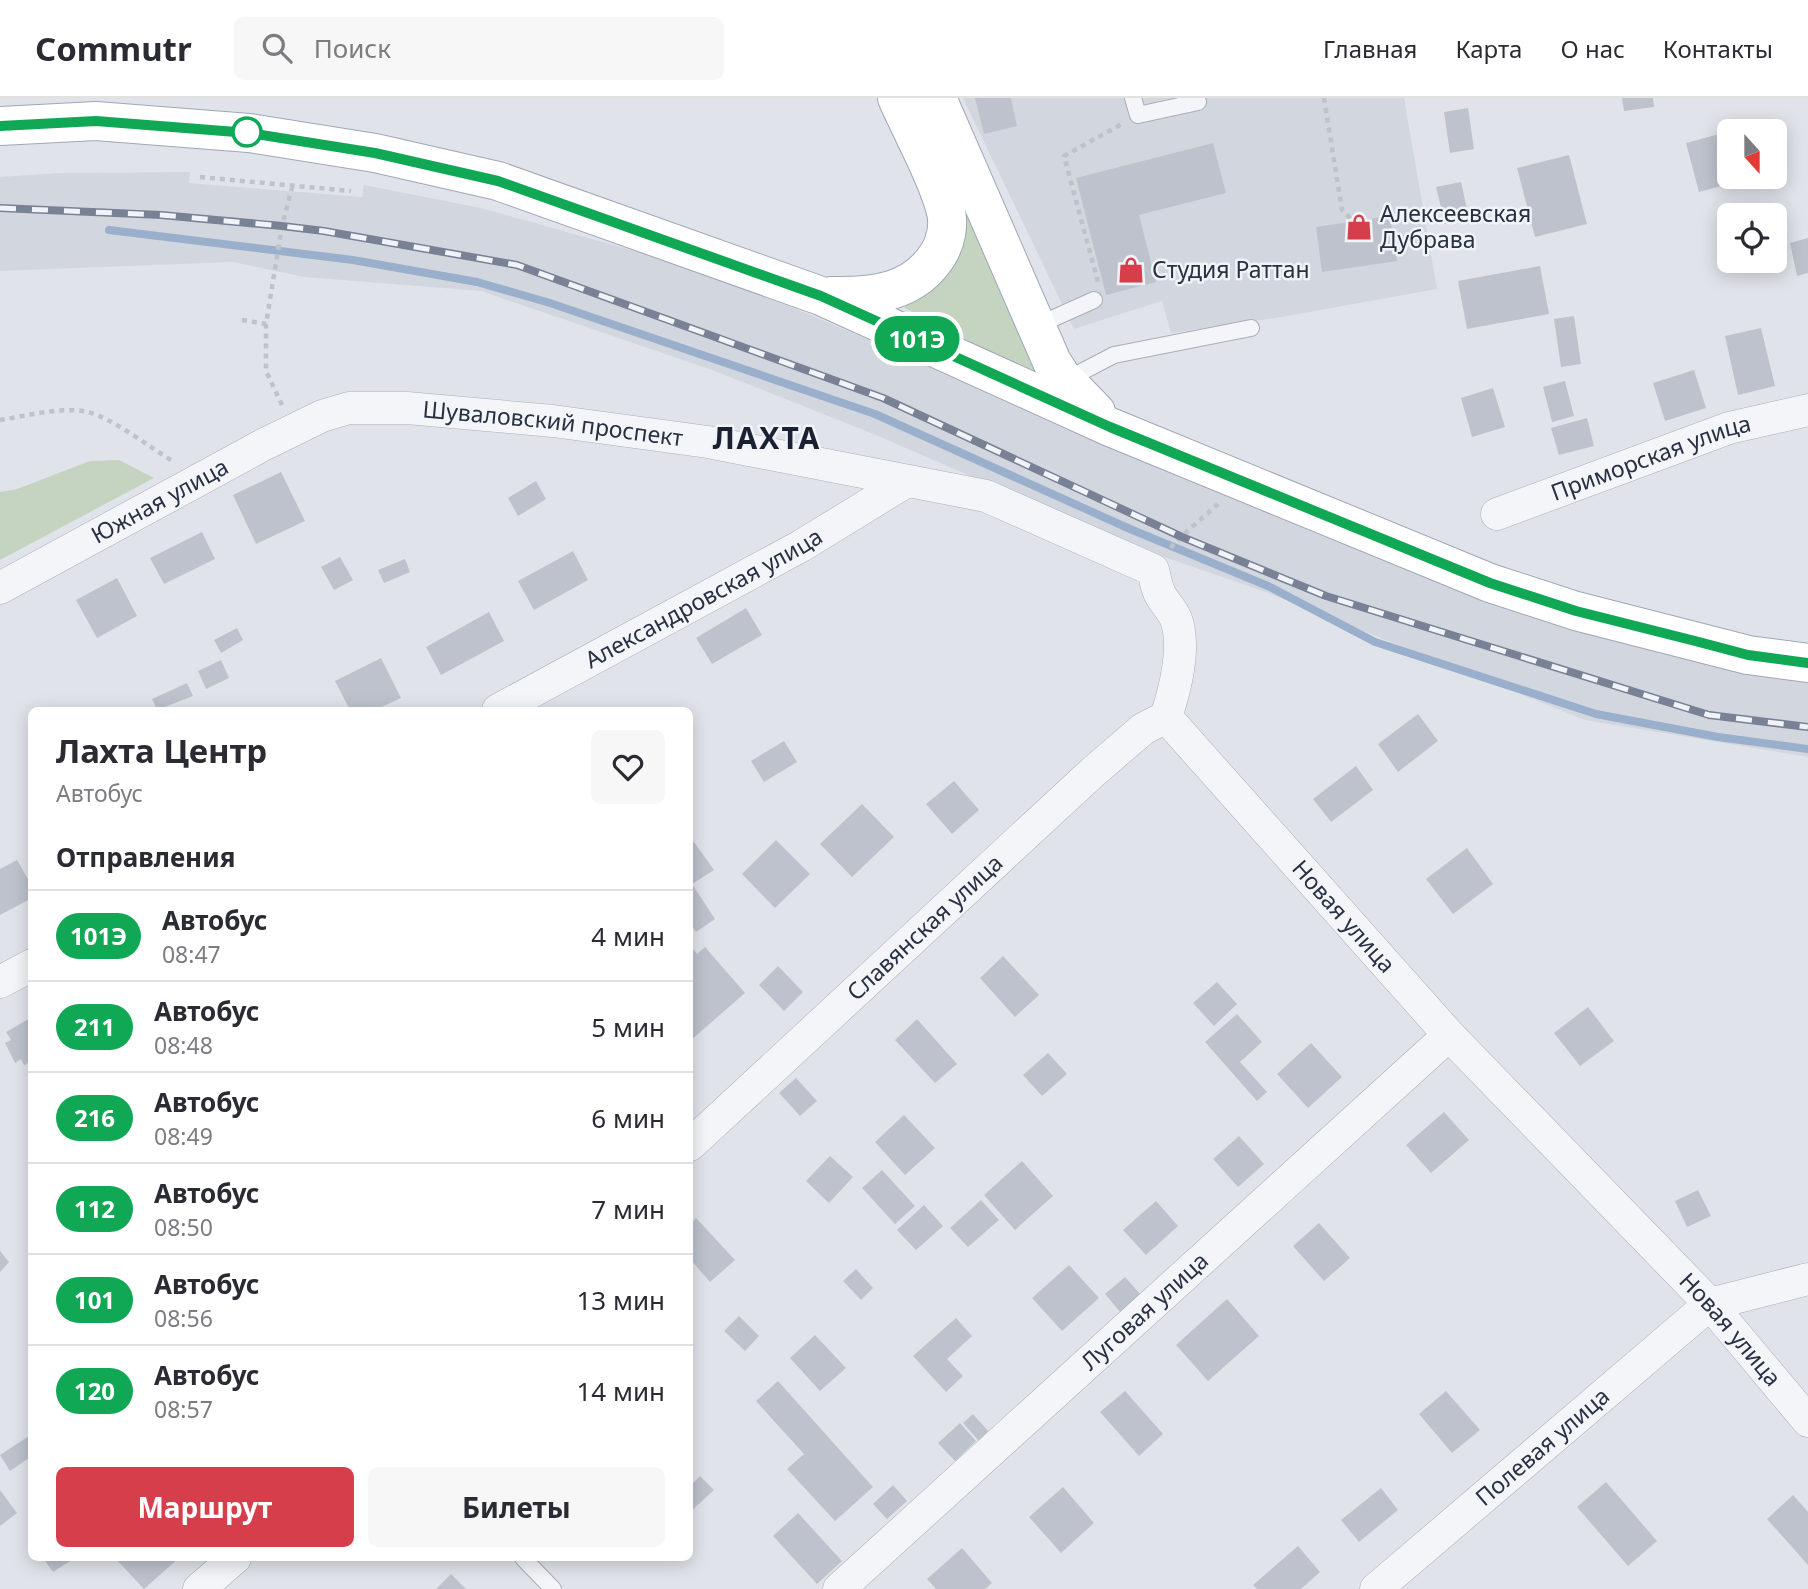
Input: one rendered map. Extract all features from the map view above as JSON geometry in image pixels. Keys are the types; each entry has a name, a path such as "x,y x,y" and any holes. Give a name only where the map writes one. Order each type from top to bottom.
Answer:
{"main road":[{"path":"821,296 856,296 897,290 918,279 941,249 946,234 946,213 897,98"},
{"path":"937,98 1052,362 1065,380 1110,427"},
{"path":"0,126 109,121 249,133 375,153 498,181 821,296 1110,427 1490,583 1576,611 1748,655 1808,663"}],"street":[{"name":"Шуваловский проспект","path":"323,416 349,408 407,408 553,421 708,442 907,481"},
{"name":"Приморская улица","path":"1497,513 1729,428 1808,410"},
{"name":"Южная улица","path":"0,588 323,416"},
{"name":"Александровская улица","path":"504,707 800,546 907,481"},
{"path":"907,481 986,496 1153,570 1159,593 1170,605 1178,623 1178,667 1175,690 1166,717"},
{"name":"Новая улица","path":"1166,717 1449,1035 1710,1304 1808,1421"},
{"name":"Славянская улица","path":"693,1141 1093,772 1143,729 1166,717"},
{"path":"0,982 28,967"},
{"name":"Луговая улица","path":"839,1589 1449,1035"},
{"path":"1710,1304 1808,1279"},
{"name":"Полевая улица","path":"1376,1589 1710,1304"},
{"path":"199,1589 232,1561"}],"lane":[{"path":"1133,98 1138,115 1198,102"},
{"path":"1036,326 1096,293"},
{"path":"1065,380 1076,372 1114,355 1251,328"},
{"path":"526,1561 553,1589"}],"path":[{"path":"1324,98 1342,210 1354,222"},
{"path":"1096,293 1064,156 1138,115"},
{"path":"200,177 351,191"},
{"path":"293,184 280,239 266,324 266,371 294,430"},
{"path":"242,320 266,324"},
{"path":"0,420 57,412 86,412 101,417 201,479"}],"shaded area":[{"path":"963,98 1404,98 1437,289 1276,318 1171,333 1162,301 1074,329"},
{"path":"190,172 189,183 362,197 364,185 481,208 667,260 801,311 1144,457 1808,676 1808,757 1585,720 1263,591 1135,547 871,433 712,370 481,291 304,277 233,262 0,271 0,177 60,173"}],"green space":[{"path":"959,179 1042,371 1037,378 905,308 906,303 941,282 950,268"},
{"path":"119,460 154,478 0,560 0,492 17,489 90,461"}],"building":[{"path":"975,98 1011,98 1017,126 984,134"},
{"path":"1622,98 1653,98 1654,107 1624,111"},
{"path":"1468,108 1474,149 1450,153 1444,112"},
{"path":"1717,135 1717,187 1699,192 1686,143"},
{"path":"1213,143 1226,193 1139,215 1156,282 1106,295 1076,178"},
{"path":"1569,155 1587,224 1535,237 1517,168"},
{"path":"1461,182 1469,218 1445,224 1436,187"},
{"path":"1390,216 1397,261 1322,272 1316,227"},
{"path":"1808,238 1808,273 1797,276 1790,243"},
{"path":"1540,266 1549,314 1467,329 1458,281"},
{"path":"1574,316 1581,364 1561,367 1554,319"},
{"path":"1761,328 1775,386 1738,395 1725,336"},
{"path":"1694,370 1706,408 1665,421 1653,383"},
{"path":"1565,381 1574,416 1552,422 1543,387"},
{"path":"1493,388 1505,427 1472,437 1461,398"},
{"path":"1587,418 1594,446 1559,455 1551,428"},
{"path":"281,472 305,521 256,544 233,495"},
{"path":"536,481 546,499 518,516 508,498"},
{"path":"202,532 215,559 164,584 150,558"},
{"path":"573,551 588,580 534,610 518,581"},
{"path":"340,557 353,580 334,590 321,567"},
{"path":"405,559 410,572 384,583 378,570"},
{"path":"117,578 137,616 97,638 76,600"},
{"path":"746,608 762,635 712,664 696,638"},
{"path":"489,612 504,641 441,675 426,647"},
{"path":"237,628 243,640 221,653 214,640"},
{"path":"381,658 401,698 382,707 348,707 335,681"},
{"path":"221,660 229,678 206,689 198,671"},
{"path":"187,683 193,696 165,707 156,707 152,699"},
{"path":"1418,714 1438,741 1398,772 1378,744"},
{"path":"784,741 797,762 764,782 751,761"},
{"path":"1356,766 1373,790 1331,822 1313,799"},
{"path":"954,781 979,810 952,834 926,804"},
{"path":"862,804 894,837 852,877 820,844"},
{"path":"776,840 810,874 775,908 742,874"},
{"path":"693,843 714,870 693,883"},
{"path":"1467,848 1493,884 1453,914 1426,879"},
{"path":"17,860 28,879 28,900 0,915 0,869"},
{"path":"693,886 715,919 696,932 693,928"},
{"path":"705,947 745,993 693,1038 693,949 697,954"},
{"path":"1003,956 1039,995 1015,1017 980,978"},
{"path":"778,966 803,992 784,1011 759,985"},
{"path":"1217,982 1237,1004 1214,1026 1193,1003"},
{"path":"1588,1007 1614,1041 1580,1066 1554,1033"},
{"path":"1237,1014 1262,1042 1240,1062 1267,1092 1257,1101 1205,1042"},
{"path":"28,1019 28,1063 24,1065 21,1059 15,1063 5,1043 11,1040 6,1032"},
{"path":"917,1019 957,1064 935,1083 895,1040"},
{"path":"1311,1043 1342,1077 1308,1108 1277,1074"},
{"path":"1048,1053 1067,1074 1042,1096 1023,1075"},
{"path":"796,1078 817,1101 800,1116 779,1093"},
{"path":"1444,1112 1469,1140 1431,1173 1406,1145"},
{"path":"904,1115 935,1148 905,1175 875,1142"},
{"path":"1239,1136 1264,1164 1238,1187 1213,1159"},
{"path":"830,1156 853,1177 829,1203 806,1181"},
{"path":"1022,1161 1053,1196 1015,1230 984,1195"},
{"path":"882,1170 915,1206 895,1224 862,1188"},
{"path":"1698,1190 1711,1216 1687,1227 1675,1201"},
{"path":"981,1200 999,1220 968,1247 950,1228"},
{"path":"1156,1201 1178,1226 1146,1255 1123,1230"},
{"path":"924,1205 943,1226 916,1250 897,1230"},
{"path":"696,1218 735,1260 710,1282 693,1262 693,1222"},
{"path":"1319,1223 1350,1258 1324,1281 1293,1246"},
{"path":"0,1251 9,1262 0,1272"},
{"path":"1069,1265 1099,1298 1062,1331 1032,1298"},
{"path":"856,1269 873,1288 861,1300 843,1281"},
{"path":"1125,1277 1141,1295 1121,1313 1105,1294"},
{"path":"1227,1299 1259,1336 1208,1381 1176,1345"},
{"path":"739,1316 759,1336 745,1351 724,1331"},
{"path":"956,1318 972,1336 947,1359 963,1376 946,1392 913,1356"},
{"path":"815,1335 846,1368 820,1391 790,1358"},
{"path":"778,1381 873,1487 835,1521 787,1469 804,1454 756,1401"},
{"path":"1125,1391 1163,1434 1139,1456 1100,1412"},
{"path":"1446,1391 1480,1430 1452,1453 1419,1414"},
{"path":"973,1414 989,1432 979,1441 963,1423"},
{"path":"960,1423 976,1441 955,1461 938,1443"},
{"path":"28,1437 28,1459 10,1471 0,1455"},
{"path":"700,1476 714,1490 693,1509 693,1483"},
{"path":"1606,1482 1657,1541 1628,1566 1577,1507"},
{"path":"893,1485 907,1501 887,1519 873,1504"},
{"path":"1063,1487 1094,1523 1061,1553 1029,1517"},
{"path":"1381,1488 1398,1510 1359,1542 1341,1520"},
{"path":"0,1490 17,1513 0,1526"},
{"path":"1793,1495 1808,1512 1808,1565 1767,1519"},
{"path":"798,1513 842,1561 817,1584 773,1536"},
{"path":"1298,1546 1320,1572 1301,1589 1257,1589 1253,1585"},
{"path":"962,1548 992,1583 985,1589 936,1589 927,1579"},
{"path":"45,1561 70,1561 53,1572"},
{"path":"118,1561 176,1561 144,1589"},
{"path":"451,1574 466,1589 436,1589"}],"waterway":[{"path":"109,230 353,260 477,282 550,303 875,414 1130,529 1268,586 1375,642 1596,714 1718,737 1808,749"}],"railway":[{"path":"0,208 161,215 282,226 517,265 883,398 1182,537 1326,596 1709,715 1808,727"}],"bus line":[{"name":"101Э","path":"0,126 96,121 249,133 375,153 498,181 821,296 1110,427 1490,583 1576,611 1748,655 1808,663"}],"place":[{"name":"Алексеевская Дубрава","path":"1359,227"},
{"name":"Студия Раттан","path":"1131,270"}],"district":[{"name":"ЛАХТА","path":"767,439"}]}
